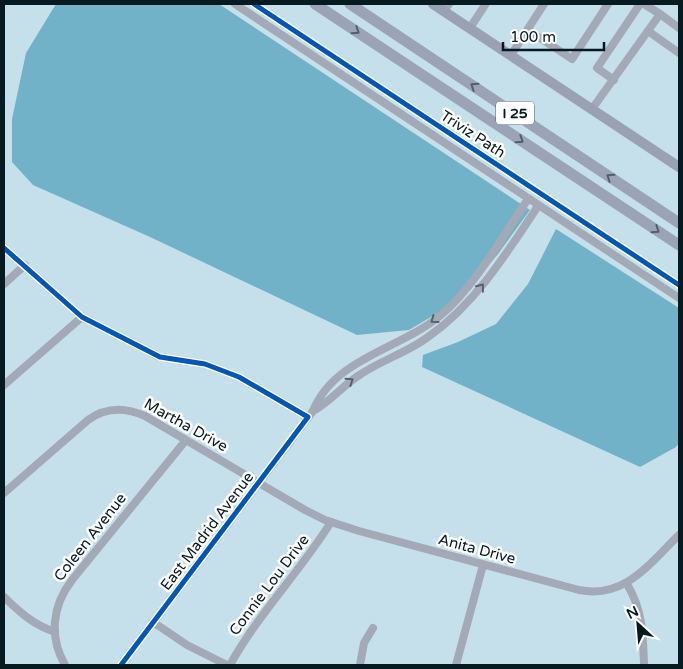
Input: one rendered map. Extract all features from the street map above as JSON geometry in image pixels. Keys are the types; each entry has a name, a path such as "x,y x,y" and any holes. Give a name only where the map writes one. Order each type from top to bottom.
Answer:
{"highway":[{"name":"I 25","path":"315,4 679,245"},
{"name":"I 25","path":"350,4 679,223"}],"main road":[{"path":"434,4 446,7 470,28 679,167"}],"street":[{"path":"235,4 679,298"},
{"path":"470,28 486,4"},
{"path":"511,55 544,4"},
{"path":"528,30 572,59 608,4"},
{"path":"614,80 597,68 642,4 679,28"},
{"path":"592,109 660,14"},
{"path":"648,31 679,53"},
{"name":"East Madrid Avenue","path":"121,665 333,382 354,364 417,333 441,315 460,297 528,199"},
{"name":"East Madrid Avenue","path":"310,414 359,374 426,339 467,305 538,206"},
{"path":"4,248 82,317 160,357 205,364 239,377 310,414"},
{"path":"4,284 25,265"},
{"path":"4,385 82,317"},
{"name":"Martha Drive","path":"4,493 84,423 103,412 120,409 133,411 144,416 259,482"},
{"name":"Coleen Avenue","path":"65,665 58,650 55,632 57,608 66,589 186,440"},
{"name":"Anita Drive","path":"259,482 312,514 331,522 584,592 605,592 627,584 679,535"},
{"name":"Connie Lou Drive","path":"228,665 331,522"},
{"path":"456,665 483,565"},
{"path":"627,584 639,610 643,630 644,665"},
{"path":"4,597 29,620 40,627 55,632"},
{"path":"153,622 187,645 228,665"},
{"path":"360,665 364,643 373,628"}],"water":[{"path":"56,4 219,4 530,210 498,254 458,301 409,330 357,335 150,237 33,185 12,162 12,119 26,53"},
{"path":"556,229 679,308 679,443 676,447 640,467 422,367 423,355 458,342 496,324 528,284"}],"cycle path":[{"name":"Triviz Path","path":"254,4 679,285"},
{"path":"4,248 82,317 160,357 205,364 239,377 308,417 121,665"}]}
